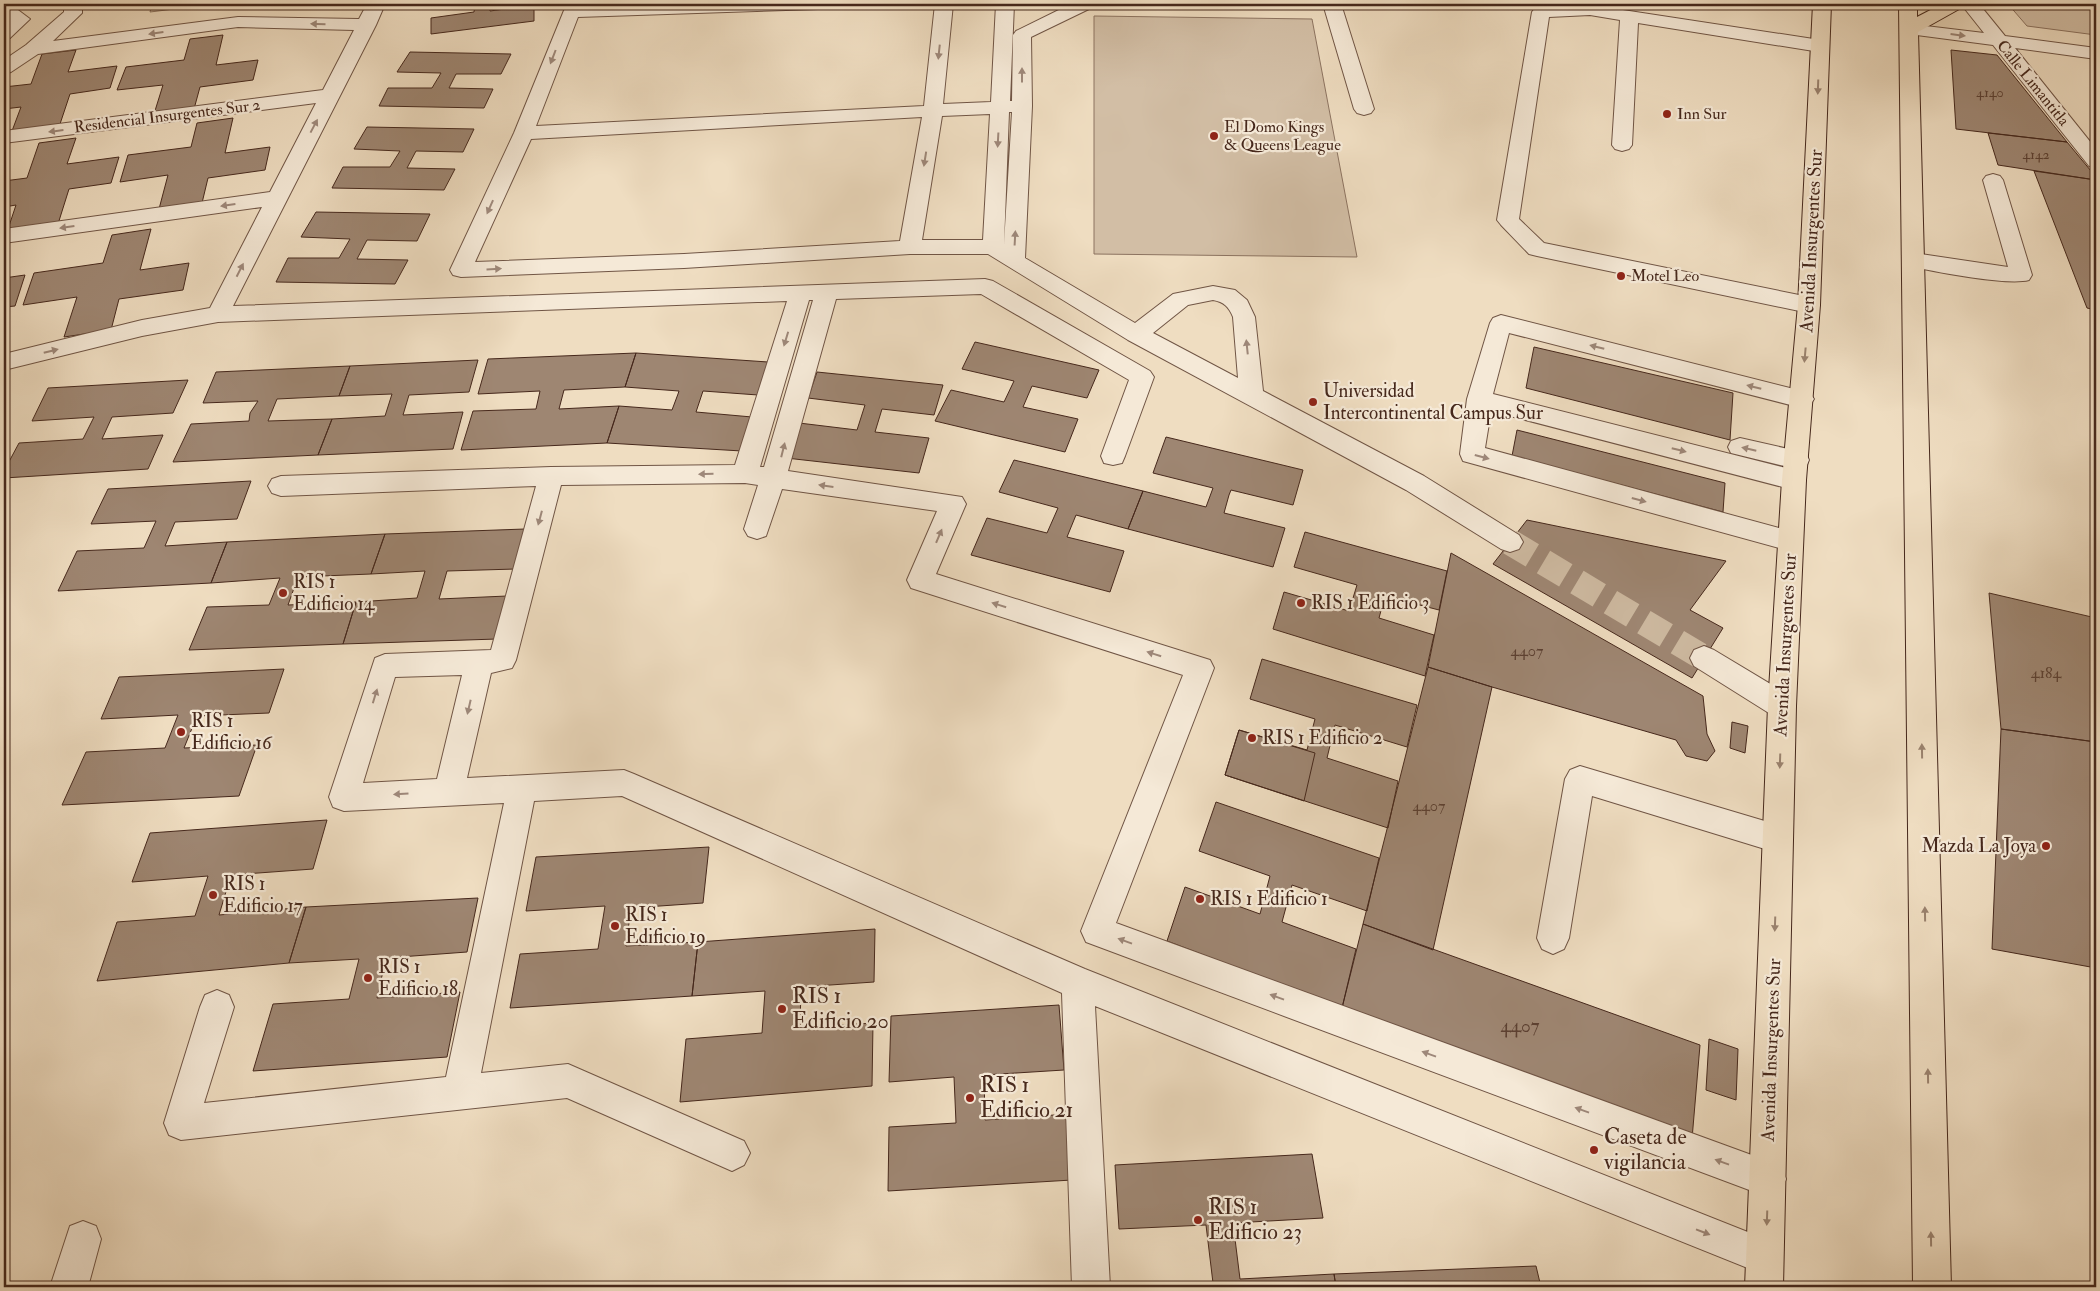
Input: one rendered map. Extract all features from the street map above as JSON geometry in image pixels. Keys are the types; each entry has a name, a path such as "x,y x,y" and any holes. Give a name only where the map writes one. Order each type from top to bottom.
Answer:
{"main road":[{"name":"Avenida Insurgentes Sur","path":"1764,1272 1782,706 1790,541 1809,305 1822,4"},
{"path":"1932,1287 1909,16 1955,4"}],"street":[{"path":"4,68 33,49 73,13 73,4"},
{"path":"218,314 367,25 376,4"},
{"path":"818,4 570,12 524,133 461,270 684,261 910,247 993,247 1136,334 1415,484 1510,542"},
{"path":"910,247 933,111 944,4"},
{"path":"1005,4 1013,36 1022,106 1014,261"},
{"path":"1013,36 1085,4"},
{"path":"1332,4 1364,109"},
{"name":"Calle Limantitla","path":"1970,4 2096,162"},
{"path":"4,8 21,19 4,34"},
{"path":"1809,305 1537,249 1508,220 1541,12 1590,10 1820,46"},
{"path":"1622,145 1629,15"},
{"path":"1909,16 1999,41 2096,53"},
{"path":"33,49 238,22 367,25"},
{"path":"993,247 1000,107 1013,36"},
{"name":"Residencial Insurgentes Sur 2","path":"4,137 330,95"},
{"path":"524,133 1022,106"},
{"path":"1914,260 1988,272 2022,275 1993,180"},
{"path":"4,236 277,198"},
{"path":"4,362 142,328 218,314 985,286 1142,377 1113,456"},
{"path":"757,529 759,476 813,292"},
{"path":"1136,334 1181,300 1213,293 1227,295 1240,305 1244,317 1252,396"},
{"path":"1790,541 1472,454 1480,394 1501,323 1802,399"},
{"path":"1480,394 1796,470"},
{"path":"551,476 502,660 479,663 385,666 344,797 624,783 1078,982 1764,1272"},
{"path":"281,486 551,476 759,476 953,504 920,580 1200,668 1097,931 1768,1179"},
{"path":"1704,658 1782,706"},
{"path":"449,792 479,663"},
{"path":"1553,938 1580,779 1778,840"},
{"path":"460,1094 522,788"},
{"path":"1078,982 1092,1287"},
{"path":"218,1007 181,1123 568,1081 732,1153"},
{"path":"69,1287 83,1239"}],"shaded area":[{"path":"152,4 214,4 150,12"},
{"path":"279,4 345,4 342,9 279,7"},
{"path":"2008,4 2096,4 2096,35 2027,26"},
{"name":"El Domo Kings & Queens League","path":"1094,16 1312,19 1357,257 1094,254"}],"building":[{"path":"475,4 490,4 490,11 534,5 534,21 431,34 431,18 474,12"},
{"path":"223,35 216,65 258,60 253,80 200,87 194,109 154,114 163,85 117,90 126,67 184,60 190,39"},
{"path":"76,50 68,72 117,66 110,88 70,94 60,124 12,131 21,107 4,109 4,87 31,84 42,54"},
{"path":"1951,50 1997,55 2067,142 1956,129"},
{"path":"410,52 511,54 501,74 456,74 449,88 493,89 484,108 379,106 388,88 432,88 441,73 397,72"},
{"path":"233,118 225,153 270,147 265,170 208,178 202,203 159,209 168,175 120,182 128,155 191,147 197,123"},
{"path":"367,127 474,129 463,152 416,151 407,168 455,169 444,190 332,188 343,167 390,167 400,151 354,149"},
{"path":"1988,133 2067,142 2096,177 2096,180 1998,165"},
{"path":"76,138 67,164 119,157 111,183 69,189 58,224 7,232 16,205 4,207 4,181 27,178 39,143"},
{"path":"2034,171 2096,180 2096,310 2087,308"},
{"path":"316,212 430,214 417,241 367,240 357,259 408,260 395,284 276,282 288,258 339,258 350,239 301,237"},
{"path":"151,229 140,270 189,263 183,290 119,299 111,330 64,337 77,297 23,305 34,273 103,263 112,235"},
{"path":"25,275 15,306 4,307 4,278"},
{"path":"975,342 1099,370 1087,398 1032,386 1023,407 1078,419 1065,452 935,421 951,390 1004,402 1014,381 962,369"},
{"path":"1534,347 1733,393 1730,440 1526,388"},
{"path":"636,353 768,362 758,395 703,391 696,412 752,417 742,451 607,443 619,406 672,410 679,391 625,387"},
{"path":"636,353 625,387 564,390 559,409 619,406 607,443 461,450 473,411 536,409 540,391 478,394 488,359"},
{"path":"478,360 469,392 409,395 403,415 463,412 453,449 318,455 332,419 385,416 392,394 339,396 350,366"},
{"path":"350,366 339,396 277,399 268,421 332,419 318,455 173,462 191,424 249,421 250,413 258,401 203,403 216,372"},
{"path":"817,372 943,385 934,415 882,409 875,432 929,438 919,473 786,458 799,423 857,430 865,405 808,398"},
{"path":"188,380 173,413 112,417 102,439 163,435 148,469 4,478 4,471 19,443 83,439 94,417 32,421 48,388"},
{"path":"1517,430 1725,483 1723,512 1512,456"},
{"path":"1166,437 1303,470 1293,505 1231,490 1229,495 1224,513 1285,528 1273,567 1128,529 1143,491 1206,507 1213,488 1153,473"},
{"path":"1014,460 1143,491 1128,529 1076,515 1067,537 1124,551 1110,592 971,555 987,518 1047,533 1058,508 999,492"},
{"path":"251,481 237,519 175,522 165,546 227,542 211,583 58,591 77,551 144,548 156,521 91,524 108,489"},
{"path":"1527,520 1726,561 1690,610 1723,628 1692,678 1493,564"},
{"path":"525,529 516,569 447,571 439,599 507,596 497,639 343,644 356,602 417,598 425,571 371,574 385,534"},
{"name":"RIS 1 Edificio 3","path":"1305,532 1447,571 1439,610 1385,596 1379,618 1434,635 1425,676 1273,629 1284,592 1349,611 1357,585 1294,567"},
{"name":"RIS 1 Edificio 14","path":"385,534 371,574 298,577 288,605 356,602 343,644 189,650 207,607 269,605 280,578 211,583 227,542"},
{"path":"1451,553 1703,696 1707,734 1715,751 1707,761 1686,756 1676,740 1428,667"},
{"path":"1989,593 2096,618 2096,742 2001,729"},
{"name":"RIS 1 Edificio 2","path":"1262,659 1417,705 1407,747 1335,725 1327,758 1398,781 1388,828 1225,775 1239,730 1307,750 1315,719 1250,699"},
{"path":"1428,667 1492,687 1433,950 1363,924"},
{"name":"RIS 1 Edificio 16","path":"284,669 269,713 197,716 184,748 257,745 239,796 62,805 86,752 165,748 178,715 101,719 119,677"},
{"path":"1732,722 1748,726 1745,753 1730,748"},
{"name":"Mazda La Joya","path":"2001,729 2096,742 2096,968 1992,949"},
{"path":"1239,730 1315,753 1304,801 1225,775"},
{"name":"RIS 1 Edificio 1","path":"1216,802 1379,858 1367,911 1292,885 1282,922 1356,949 1342,1008 1167,941 1185,887 1260,914 1270,876 1199,851"},
{"name":"RIS 1 Edificio 17","path":"327,820 313,869 231,875 219,915 306,907 289,963 97,981 117,922 195,916 208,876 132,882 150,833"},
{"name":"RIS 1 Edificio 19","path":"709,847 703,903 631,908 626,946 698,942 692,996 510,1008 520,954 598,949 605,906 526,911 536,857"},
{"name":"RIS 1 Edificio 18","path":"478,898 467,952 386,958 377,998 460,992 447,1057 253,1071 273,1004 349,999 359,959 289,963 306,907"},
{"path":"1363,924 1700,1045 1692,1139 1342,1008"},
{"name":"RIS 1 Edificio 20","path":"875,929 874,982 801,987 800,1028 873,1023 872,1086 680,1102 686,1039 762,1033 765,991 692,996 698,942"},
{"name":"RIS 1 Edificio 21","path":"1059,1005 1064,1070 984,1075 985,1120 1068,1114 1072,1180 888,1191 889,1127 956,1123 954,1077 889,1082 891,1016"},
{"path":"1709,1039 1738,1049 1736,1100 1706,1090"},
{"name":"RIS 1 Edificio 23","path":"1312,1154 1323,1218 1233,1223 1240,1279 1334,1274 1336,1287 1127,1287 1213,1283 1206,1225 1119,1229 1115,1165"},
{"path":"1536,1266 1541,1287 1336,1287 1334,1274"},
{"path":"1057,1282 1057,1287 915,1287"}],"tunnel":[{"path":"1510,542 1704,658"}],"place":[{"name":"Inn Sur","path":"1667,114"},
{"name":"El Domo Kings & Queens League","path":"1214,136"},
{"name":"Motel Leo","path":"1621,276"},
{"name":"Universidad Intercontinental Campus Sur","path":"1313,402"},
{"name":"RIS 1 Edificio 14","path":"283,593"},
{"name":"RIS 1 Edificio 3","path":"1301,603"},
{"name":"RIS 1 Edificio 16","path":"181,732"},
{"name":"RIS 1 Edificio 2","path":"1252,738"},
{"name":"Mazda La Joya","path":"2046,846"},
{"name":"RIS 1 Edificio 17","path":"213,895"},
{"name":"RIS 1 Edificio 1","path":"1200,899"},
{"name":"RIS 1 Edificio 19","path":"615,926"},
{"name":"RIS 1 Edificio 18","path":"368,978"},
{"name":"RIS 1 Edificio 20","path":"782,1009"},
{"name":"RIS 1 Edificio 21","path":"970,1098"},
{"name":"Caseta de vigilancia","path":"1594,1150"},
{"name":"RIS 1 Edificio 23","path":"1198,1220"}]}
